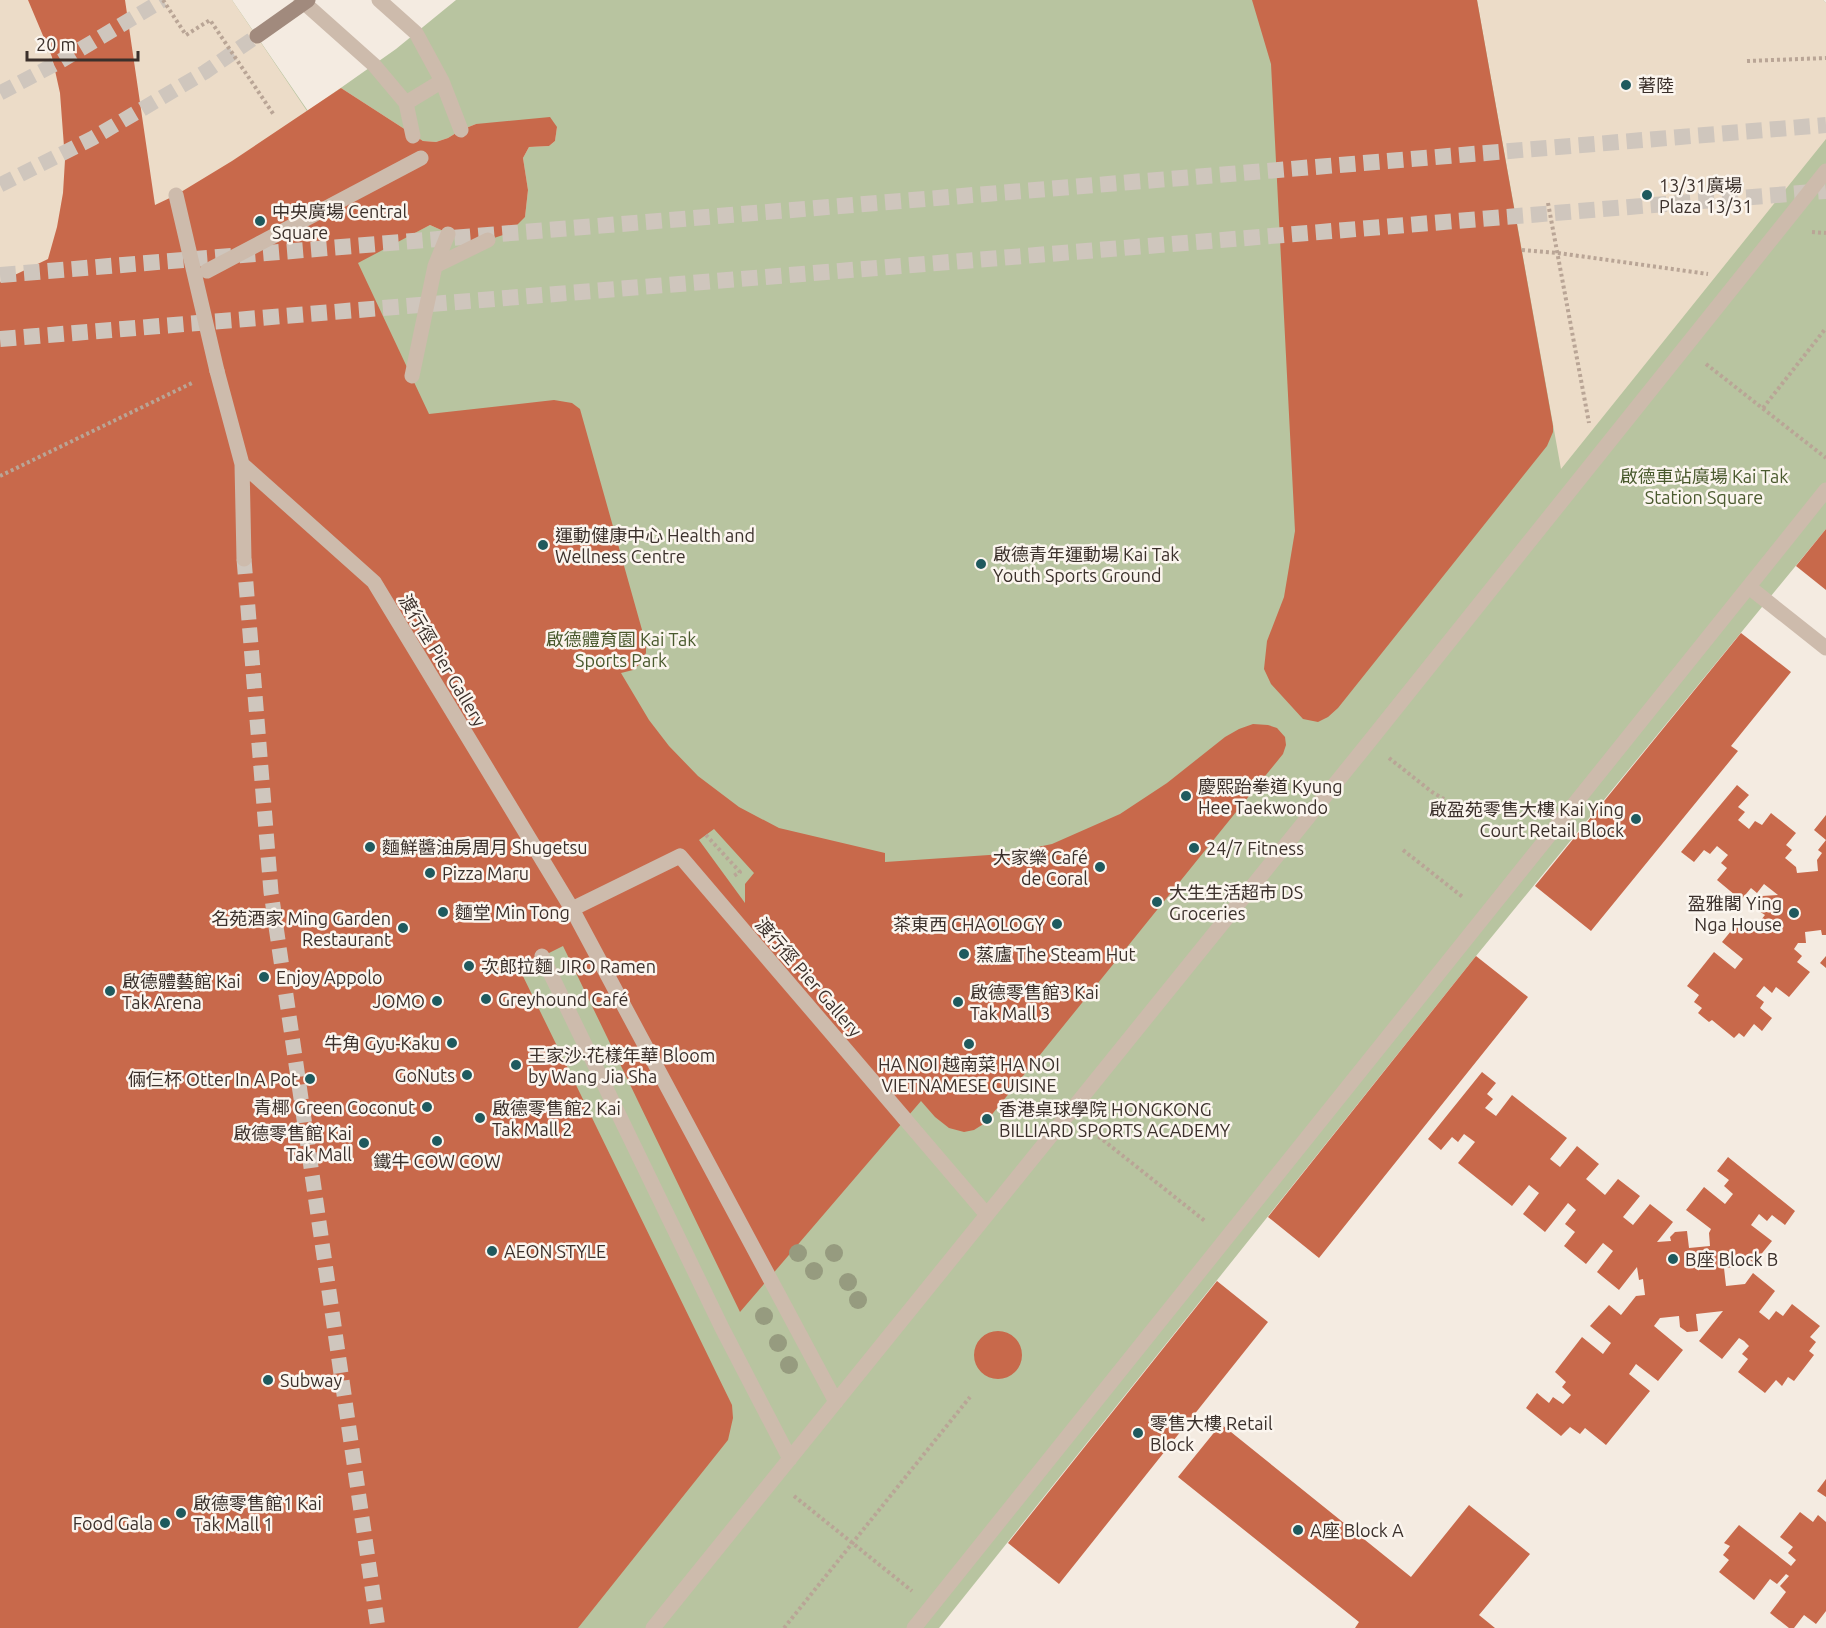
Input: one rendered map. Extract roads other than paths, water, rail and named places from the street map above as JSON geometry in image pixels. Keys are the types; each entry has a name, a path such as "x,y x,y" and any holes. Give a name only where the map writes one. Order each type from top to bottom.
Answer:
{"main road":[{"path":"257,36 304,1"}],"street":[{"path":"379,0 416,33 442,81 461,130"},
{"path":"304,1 374,65 406,103 413,136"},
{"path":"406,103 442,81"},
{"path":"207,270 421,158"},
{"path":"654,1628 1826,171"},
{"path":"176,195 217,371 242,464 244,559"},
{"path":"412,376 435,266 448,234"},
{"path":"435,266 488,240"},
{"name":"渡行徑 Pier Gallery","path":"242,464 374,582 572,909 836,1402"},
{"path":"914,1628 1826,490"},
{"path":"1749,587 1826,648"},
{"name":"渡行徑 Pier Gallery","path":"572,909 680,856 987,1215"},
{"path":"542,956 722,1328 790,1459"}],"tunnel":[{"path":"0,93 59,62 163,0"},
{"path":"0,185 93,138 205,72 257,36"},
{"path":"0,275 1826,125"},
{"path":"0,339 1826,191"},
{"path":"244,559 271,892 378,1628"}],"place":[{"name":"著陸","path":"1626,85"},
{"name":"13/31廣場 Plaza 13/31","path":"1647,195"},
{"name":"中央廣場 Central Square","path":"260,221"},
{"name":"運動健康中心 Health and Wellness Centre","path":"543,545"},
{"name":"啟德青年運動場 Kai Tak Youth Sports Ground","path":"981,564"},
{"name":"慶熙跆拳道 Kyung Hee Taekwondo","path":"1186,796"},
{"name":"啟盈苑零售大樓 Kai Ying Court Retail Block","path":"1636,819"},
{"name":"麵鮮醬油房周月 Shugetsu","path":"370,847"},
{"name":"24/7 Fitness","path":"1194,848"},
{"name":"大家樂 Café de Coral","path":"1100,867"},
{"name":"Pizza Maru","path":"430,873"},
{"name":"大生生活超市 DS Groceries","path":"1157,902"},
{"name":"麵堂 Min Tong","path":"443,912"},
{"name":"盈雅閣 Ying Nga House","path":"1794,913"},
{"name":"茶東西 CHAOLOGY","path":"1057,924"},
{"name":"名苑酒家 Ming Garden Restaurant","path":"403,928"},
{"name":"蒸廬 The Steam Hut","path":"964,954"},
{"name":"次郎拉麵 JIRO Ramen","path":"469,966"},
{"name":"Enjoy Appolo","path":"264,977"},
{"name":"啟德體藝館 Kai Tak Arena","path":"110,991"},
{"name":"Greyhound Café","path":"486,999"},
{"name":"JOMO","path":"437,1001"},
{"name":"啟德零售館3 Kai Tak Mall 3","path":"958,1002"},
{"name":"牛角 Gyu-Kaku","path":"452,1043"},
{"name":"HA NOI 越南菜 HA NOI VIETNAMESE CUISINE","path":"969,1044"},
{"name":"王家沙·花樣年華 Bloom by Wang Jia Sha","path":"516,1065"},
{"name":"GoNuts","path":"467,1075"},
{"name":"倆仨杯 Otter In A Pot","path":"310,1079"},
{"name":"青椰 Green Coconut","path":"427,1107"},
{"name":"啟德零售館2 Kai Tak Mall 2","path":"480,1118"},
{"name":"香港桌球學院 HONGKONG BILLIARD SPORTS ACADEMY","path":"987,1119"},
{"name":"鐵牛 COW COW","path":"437,1141"},
{"name":"啟德零售館 Kai Tak Mall","path":"364,1143"},
{"name":"AEON STYLE","path":"492,1251"},
{"name":"B座 Block B","path":"1673,1259"},
{"name":"Subway","path":"268,1380"},
{"name":"零售大樓 Retail Block","path":"1138,1433"},
{"name":"啟德零售館1 Kai Tak Mall 1","path":"181,1513"},
{"name":"Food Gala","path":"165,1523"},
{"name":"A座 Block A","path":"1298,1530"}],"park label":[{"name":"啟德車站廣場 Kai Tak Station Square","path":"1704,486"},
{"name":"啟德體育園 Kai Tak Sports Park","path":"621,649"}]}
